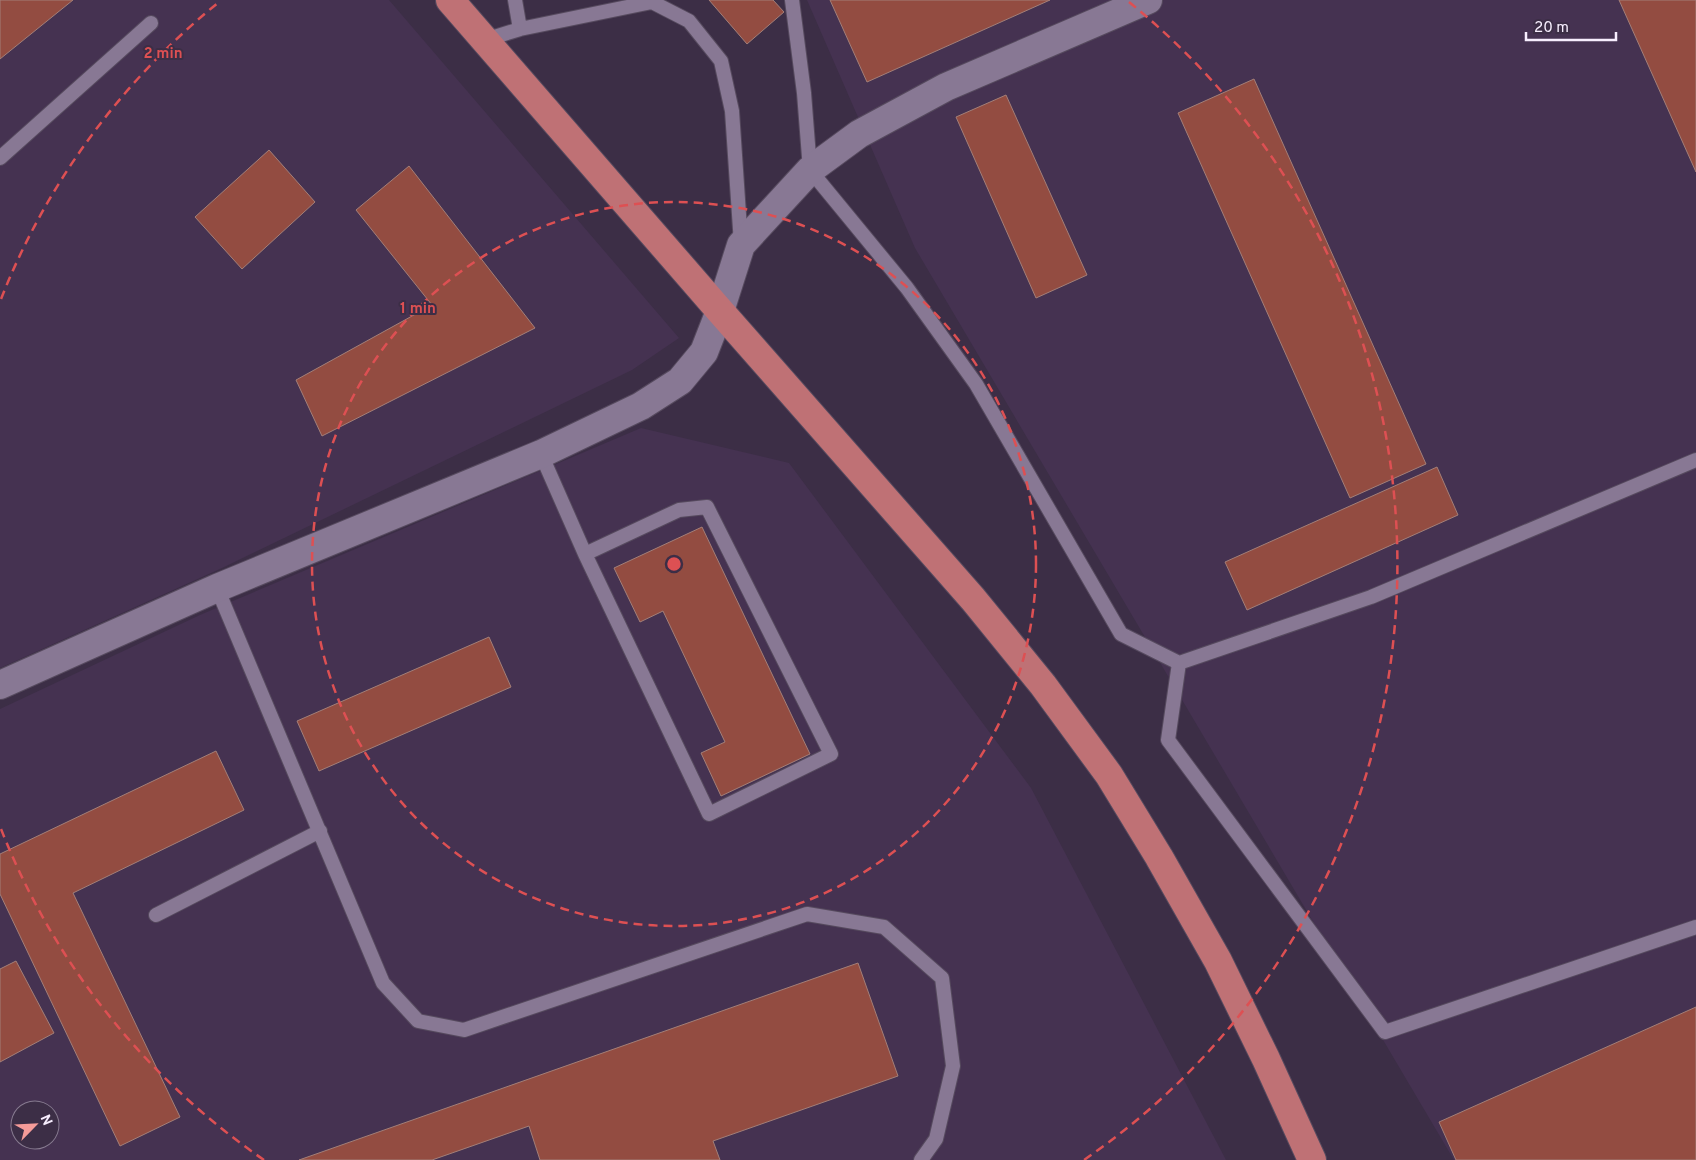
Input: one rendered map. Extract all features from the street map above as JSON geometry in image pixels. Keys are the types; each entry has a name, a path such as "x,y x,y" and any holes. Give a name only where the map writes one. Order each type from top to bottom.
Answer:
{"main road":[{"path":"450,0 973,599 1043,685 1109,775 1159,857 1218,961 1266,1059 1312,1160"}],"street":[{"path":"0,685 217,588 542,454 641,406 680,381 704,352 720,311 741,245 810,170 859,134 946,87 1148,0"}],"lane":[{"path":"515,0 520,29"},
{"path":"792,0 804,94 810,170 907,288 976,384 1121,634 1179,662 1371,597 1696,460"},
{"path":"485,40 520,29 652,2 689,22 721,61 732,111 741,245"},
{"path":"0,158 151,23"},
{"path":"542,454 586,554 709,814 831,754 707,507 678,510 586,554"},
{"path":"217,588 383,983 418,1021 464,1030 807,914 884,927 942,978 953,1066 936,1139 921,1160"},
{"path":"1179,662 1168,740 1385,1032 1696,927"},
{"path":"156,915 320,831"}],"shaded area":[{"path":"0,0 389,0 679,338 632,370 222,568 0,668"},
{"path":"807,0 1696,0 1696,1160 1454,1160 915,248"},
{"path":"641,428 789,463 1031,788 1226,1160 0,1160 0,709 200,615"}],"building":[{"path":"0,0 73,0 0,59"},
{"path":"709,0 773,0 784,12 747,44"},
{"path":"830,0 1050,0 867,82"},
{"path":"1619,0 1696,0 1696,172"},
{"path":"1254,79 1426,464 1350,498 1178,113"},
{"path":"1006,95 1087,275 1036,298 956,117"},
{"path":"269,150 315,202 242,269 195,217"},
{"path":"409,166 535,328 322,436 296,380 432,305 356,210"},
{"path":"1437,467 1458,515 1247,610 1225,562"},
{"path":"702,527 810,754 721,796 701,753 725,742 663,611 640,622 614,568"},
{"path":"489,637 511,687 319,771 297,721"},
{"path":"216,751 244,810 73,893 180,1117 120,1146 0,894 0,854"},
{"path":"16,961 54,1033 0,1062 0,969"},
{"path":"858,963 898,1076 713,1141 720,1160 540,1160 529,1126 432,1160 299,1160"},
{"path":"1696,1007 1696,1160 1456,1160 1439,1122"}]}
